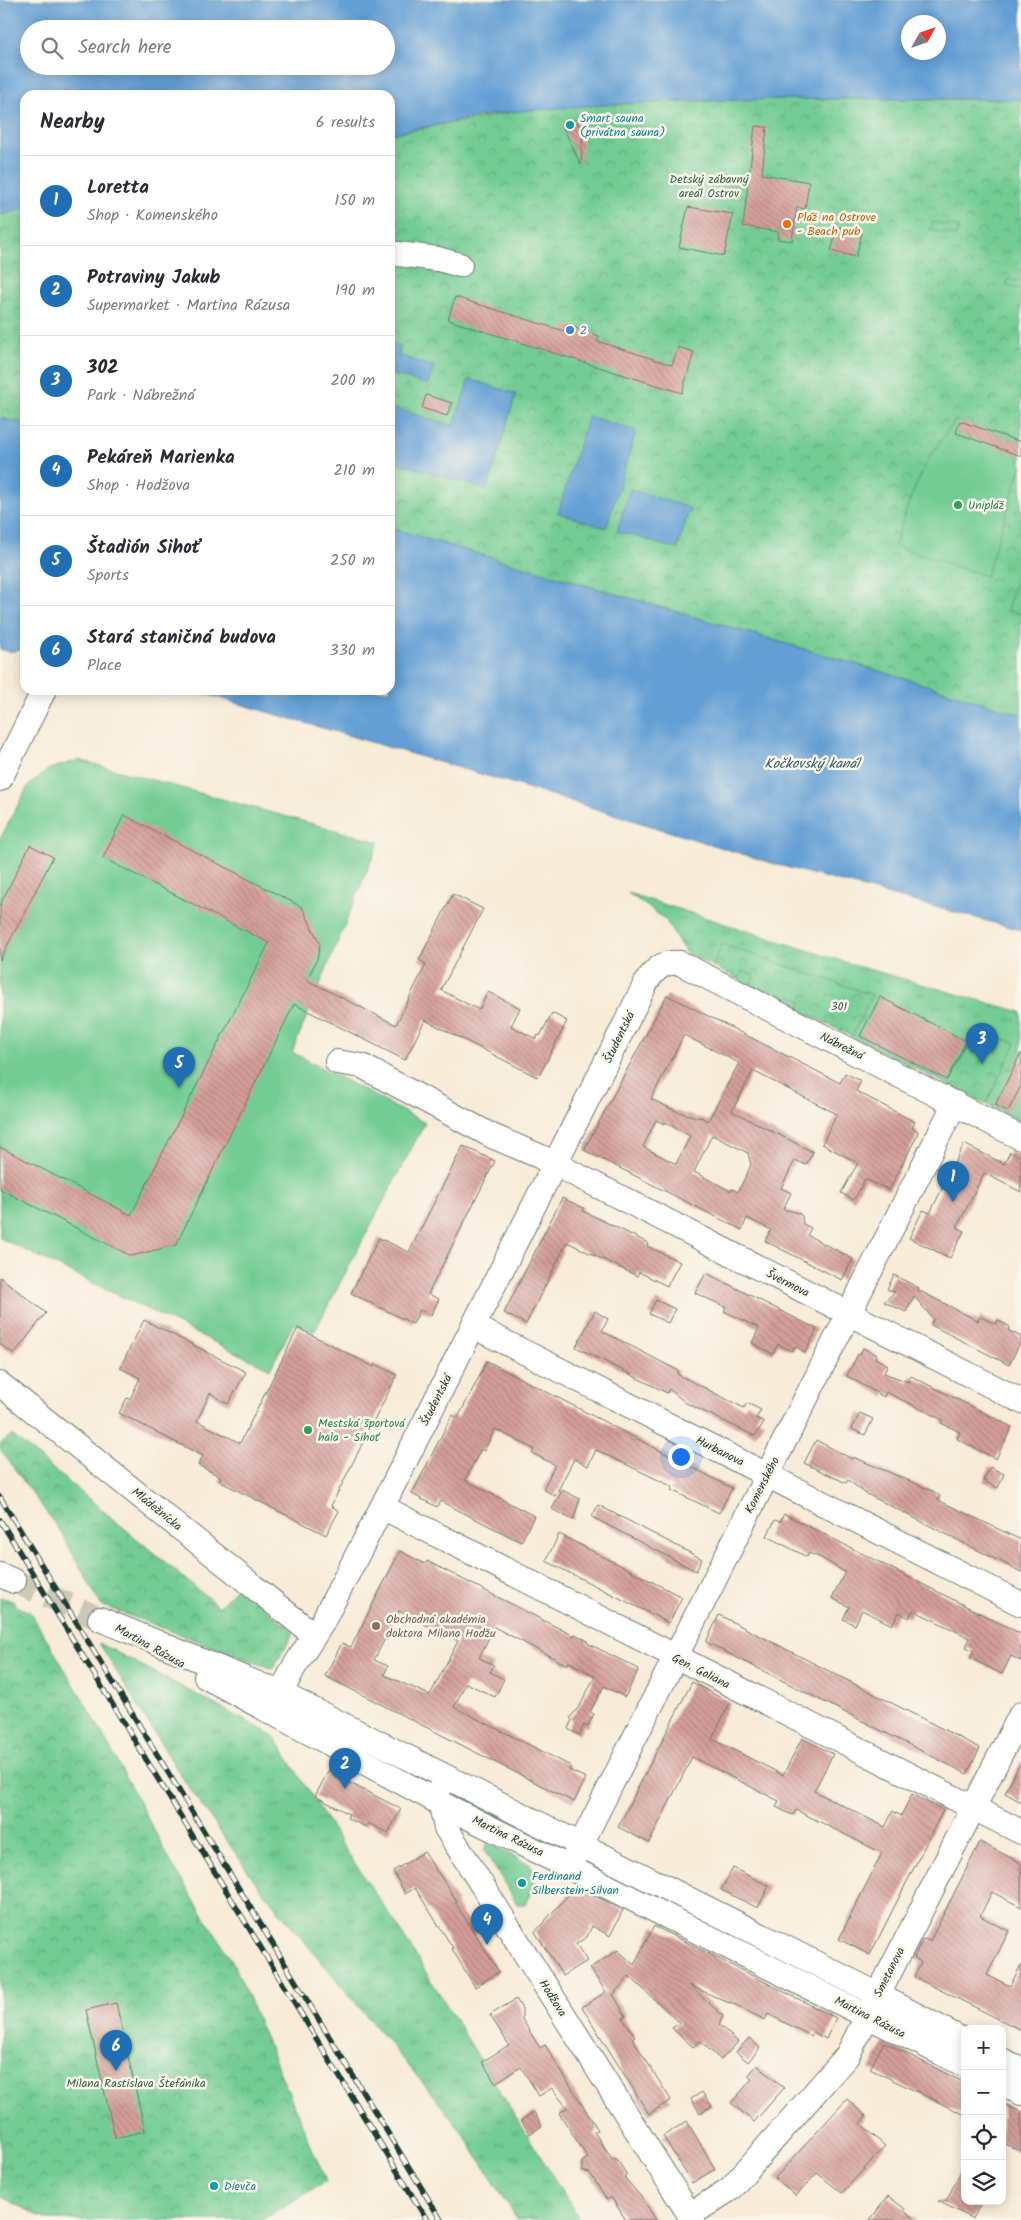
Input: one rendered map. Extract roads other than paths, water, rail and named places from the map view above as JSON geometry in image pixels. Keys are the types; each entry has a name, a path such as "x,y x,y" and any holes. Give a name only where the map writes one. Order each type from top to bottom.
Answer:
{"street":[{"path":"395,254 460,264"},
{"path":"0,779 42,695"},
{"name":"Nábrežná","path":"661,965 669,962 680,964 1021,1138"},
{"name":"Študentská","path":"275,1703 314,1635 382,1507 556,1166 647,981 661,965"},
{"path":"337,1062 362,1066 492,1136 522,1148 556,1166"},
{"name":"Komenského","path":"570,1867 954,1103"},
{"name":"Švermova","path":"556,1166 1021,1401"},
{"name":"Hurbanova","path":"473,1326 1021,1604"},
{"name":"Mládežnícka","path":"0,1384 314,1635"},
{"name":"Gen. Goliana","path":"382,1507 1021,1832"},
{"name":"Martina Rázusa","path":"105,1621 275,1703 431,1769 581,1845 872,2005 961,2062"},
{"name":"Martina Rázusa","path":"275,1703 442,1804 570,1867 872,2005 961,2039"},
{"name":"Smetanova","path":"691,2218 730,2189 847,2056 1021,1714"},
{"name":"Hodžova","path":"431,1769 442,1804 446,1828 691,2218"},
{"path":"1006,2062 1021,2069"},
{"path":"1006,2086 1021,2093"}],"water":[{"path":"0,0 1021,0 1021,99 771,99 583,106 488,115 395,133 395,90 20,90 20,210 0,215"},
{"path":"395,344 401,346 398,355 434,367 428,385 395,375"},
{"path":"469,379 516,394 487,490 395,462 395,408 454,426"},
{"path":"588,416 636,431 606,528 558,513"},
{"path":"0,418 20,423 20,650 9,652 0,649"},
{"path":"630,489 690,508 677,549 617,531"},
{"name":"Kočkovský kanál","path":"395,529 910,680 1021,715 1021,930 778,865 518,785 209,695 395,695"}],"tunnel":[{"path":"14,1581 100,1619"}],"railway":[{"path":"0,1497 441,2220"},
{"path":"0,1520 427,2220"}],"place":[{"name":"Smart sauna (privátna sauna)","path":"570,125"},
{"name":"Pláž na Ostrove - Beach pub","path":"787,224"},
{"name":"2","path":"570,330"},
{"name":"Unipláž","path":"958,505"},
{"name":"302","path":"982,1064"},
{"name":"Štadión Sihoť","path":"179,1088"},
{"name":"Loretta","path":"953,1202"},
{"name":"Mestská športová hala - Sihoť","path":"308,1430"},
{"name":"Obchodná akadémia doktora Milana Hodžu","path":"376,1626"},
{"name":"Potraviny Jakub","path":"345,1789"},
{"name":"Ferdinand Silberstein-Silvan","path":"522,1883"},
{"name":"Pekáreň Marienka","path":"487,1945"},
{"name":"Stará staničná budova","path":"116,2071"},
{"name":"Dievča","path":"214,2186"}],"park label":[{"name":"Detský zábavný areál Ostrov","path":"709,186"},
{"name":"301","path":"839,1006"},
{"name":"Milana Rastislava Štefánika","path":"136,2083"}]}
